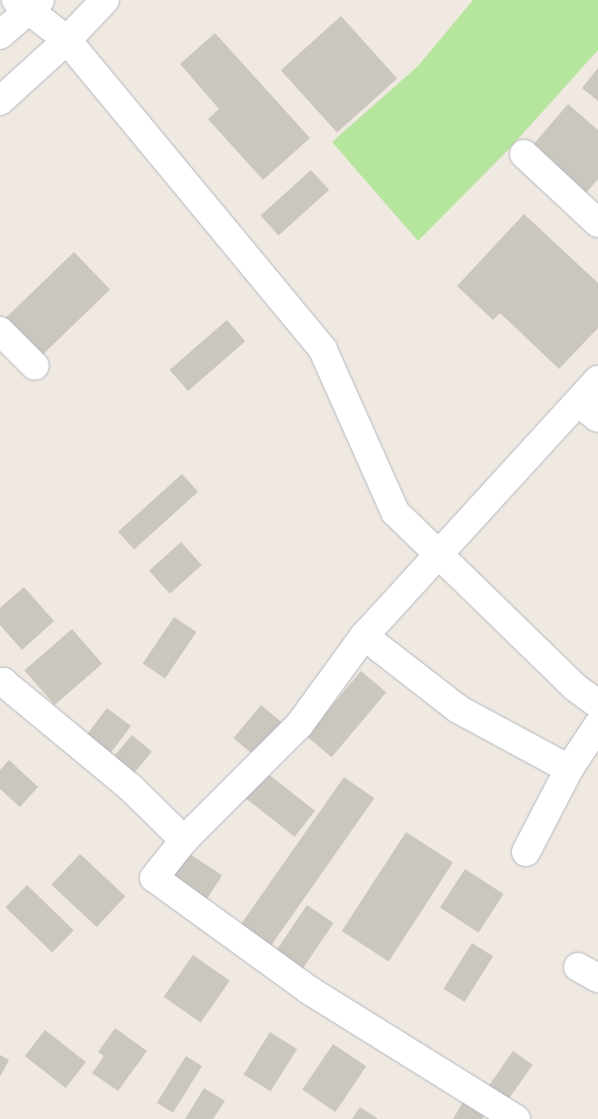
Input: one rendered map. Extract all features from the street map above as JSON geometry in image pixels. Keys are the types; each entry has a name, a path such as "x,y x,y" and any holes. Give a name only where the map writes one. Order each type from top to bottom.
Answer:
{"street":[{"path":"0,102 67,40 105,0"},
{"path":"0,35 28,4 67,40 323,350 395,512 576,688 598,704"},
{"path":"524,154 598,223"},
{"path":"0,331 35,366"},
{"path":"516,1119 309,990 154,878 184,840 300,724 364,636 437,553 588,410 598,380"},
{"path":"364,636 458,709 569,769"},
{"path":"0,684 3,682 130,786 184,840"},
{"path":"526,852 569,769 598,725"}],"green space":[{"path":"473,0 598,0 598,50 509,149 418,241 332,142 418,66"}],"building":[{"path":"341,16 397,78 337,133 281,70"},
{"path":"215,33 310,138 263,180 208,119 219,109 180,64"},
{"path":"598,68 598,101 582,88"},
{"path":"568,104 598,130 598,179 586,193 532,146"},
{"path":"311,170 329,190 279,236 260,216"},
{"path":"524,214 598,283 598,328 559,369 500,313 493,320 457,286"},
{"path":"74,252 110,289 40,357 4,320"},
{"path":"227,320 245,341 188,391 170,370"},
{"path":"182,474 198,492 134,549 118,532"},
{"path":"181,542 202,565 170,594 149,571"},
{"path":"24,587 54,621 22,650 0,625 0,608"},
{"path":"174,617 196,632 165,679 143,663"},
{"path":"72,629 102,664 55,705 24,670"},
{"path":"361,671 386,692 332,757 306,736"},
{"path":"261,705 287,727 259,760 233,738"},
{"path":"107,708 131,726 106,759 82,741"},
{"path":"132,735 152,752 131,777 111,760"},
{"path":"9,760 38,787 20,807 0,789 0,770"},
{"path":"263,770 315,811 295,837 243,796"},
{"path":"344,777 374,798 265,954 235,933"},
{"path":"406,832 453,862 389,961 342,931"},
{"path":"182,849 222,875 204,904 163,878"},
{"path":"80,854 125,896 97,927 51,885"},
{"path":"465,869 504,894 479,933 440,908"},
{"path":"27,885 74,930 52,952 5,907"},
{"path":"307,905 334,923 302,970 275,952"},
{"path":"472,943 493,956 465,1002 443,989"},
{"path":"193,955 230,981 201,1023 164,997"},
{"path":"115,1028 147,1051 118,1091 92,1073 104,1056 98,1052"},
{"path":"45,1030 86,1062 66,1088 25,1056"},
{"path":"270,1032 297,1049 271,1091 244,1074"},
{"path":"333,1044 366,1066 335,1112 302,1090"},
{"path":"513,1051 533,1065 504,1106 484,1092"},
{"path":"0,1055 9,1060 0,1077"},
{"path":"186,1056 202,1066 173,1113 157,1103"},
{"path":"204,1088 225,1101 213,1119 185,1119"},
{"path":"464,1100 486,1112 482,1119 453,1119"},
{"path":"360,1107 378,1119 352,1119"}]}
